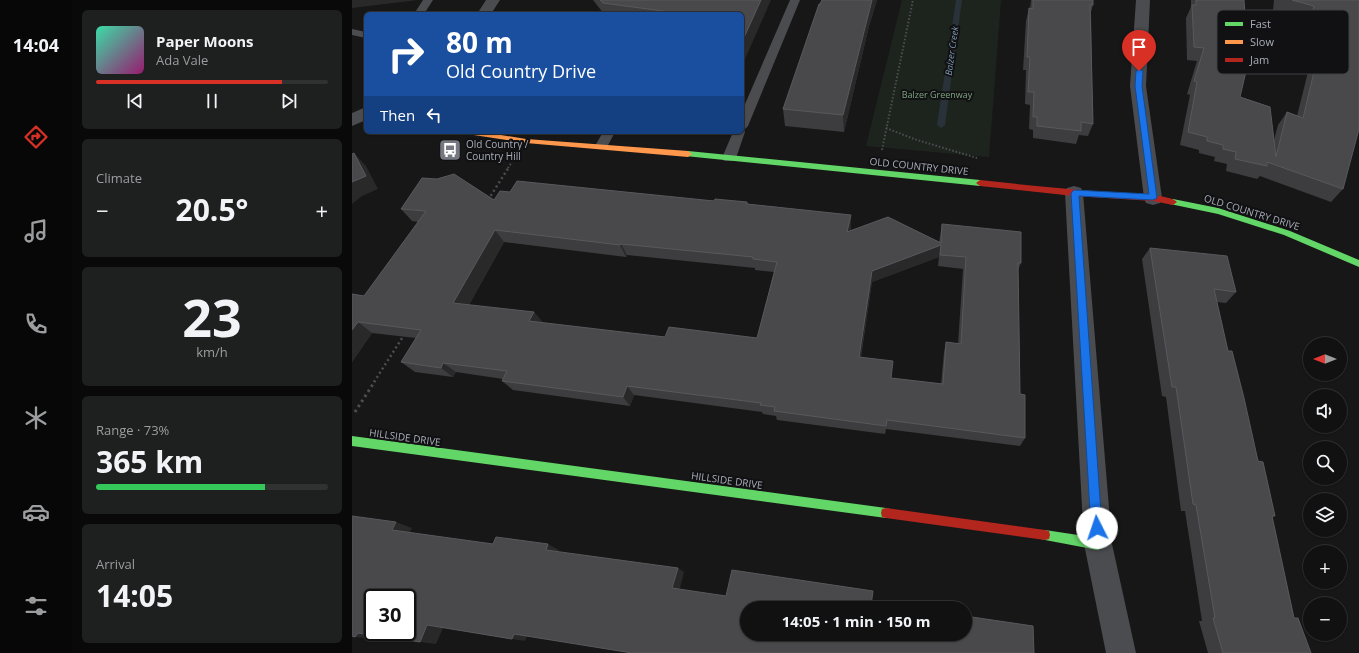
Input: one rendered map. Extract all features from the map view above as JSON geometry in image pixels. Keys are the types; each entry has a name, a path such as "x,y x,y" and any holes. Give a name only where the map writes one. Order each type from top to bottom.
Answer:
{"street":[{"path":"485,12 493,0"},
{"path":"1143,0 1138,86 1153,198"},
{"path":"352,120 364,114"},
{"name":"OLD COUNTRY DRIVE","path":"479,134 526,141 601,146 729,158 1074,193 1153,198 1218,211 1287,233 1359,264"},
{"path":"1074,193 1098,544 1121,653"},
{"name":"HILLSIDE DRIVE","path":"352,441 1032,532 1098,544"}],"lane":[{"path":"420,12 428,0"},
{"path":"744,121 795,0"},
{"path":"352,32 364,35"},
{"path":"601,146 608,134"},
{"path":"729,158 738,134"}],"path":[{"path":"877,173 913,0"},
{"path":"886,128 914,140 981,159"},
{"path":"485,205 526,141"},
{"path":"352,417 406,331"}],"green space":[{"name":"Balzer Greenway","path":"902,0 1001,0 989,157 866,146"}],"building":[{"path":"600,0 761,0 744,38 744,12 670,12 603,3"},
{"path":"822,0 872,0 843,115 783,109 819,4"},
{"path":"1033,0 1093,0 1093,5 1090,5 1093,124 1081,122 1081,131 1037,126 1037,117 1033,117 1034,92 1028,92 1030,57 1027,57 1029,8 1033,9"},
{"path":"1196,0 1244,0 1245,10 1217,10 1217,74 1245,74 1240,97 1270,107 1276,157 1287,112 1303,118 1314,74 1349,74 1349,10 1313,10 1314,6 1292,0 1359,0 1359,129 1343,189 1267,162 1267,166 1235,159 1236,152 1223,149 1223,145 1207,141 1207,137 1188,132 1197,82 1194,81 1204,48 1194,47 1192,5 1196,5"},
{"path":"354,153 366,176 352,182 352,154"},
{"path":"454,174 494,200 500,191 510,192 517,181 714,201 715,199 747,202 747,204 851,215 847,232 888,217 941,243 942,224 1021,232 1021,263 1018,263 1020,394 1025,395 1025,438 887,420 886,426 774,411 775,407 760,405 761,403 627,386 623,397 502,381 507,371 443,363 441,368 401,362 421,330 358,322 352,330 352,294 364,296 426,211 401,209 422,178 437,179","holes":["495,230 620,245 753,257 753,259 777,262 757,338 669,327 665,337 529,321 534,312 453,303","941,245 940,255 966,257 961,344 946,342 943,384 891,378 893,361 859,357 872,271"]},
{"path":"1150,248 1227,256 1236,292 1214,289 1228,351 1232,351 1258,461 1263,462 1275,516 1272,516 1294,618 1298,618 1303,631 1303,641 1307,641 1311,653 1223,653 1213,618 1215,618 1196,505 1193,504 1176,387 1172,387"},
{"path":"352,516 396,522 392,530 493,544 496,537 548,544 546,550 678,568 672,588 726,596 732,570 873,591 872,601 740,601 740,641 972,641 972,617 1033,626 1034,653 632,653 514,634 512,639 427,625 420,642 413,641 416,641 416,589 364,589 364,634 358,633 355,637 352,636"}],"waterway":[{"name":"Balzer Creek","path":"941,125 959,0"}],"traffic: fast":[{"path":"688,154 980,183"},
{"path":"1173,202 1218,211 1287,233 1359,264"},
{"path":"352,441 886,513"},
{"path":"1045,535 1098,544"}],"traffic: slow":[{"path":"480,134 526,141 688,154"}],"traffic: jam":[{"path":"980,183 1074,193 1153,198 1173,202"},
{"path":"886,513 1045,535"}],"place":[{"name":"Old Country / Country Hill","path":"450,150"}],"route":[{"path":"1097,528 1079,245 1074,193 1153,198 1138,86 1139,71"}]}
